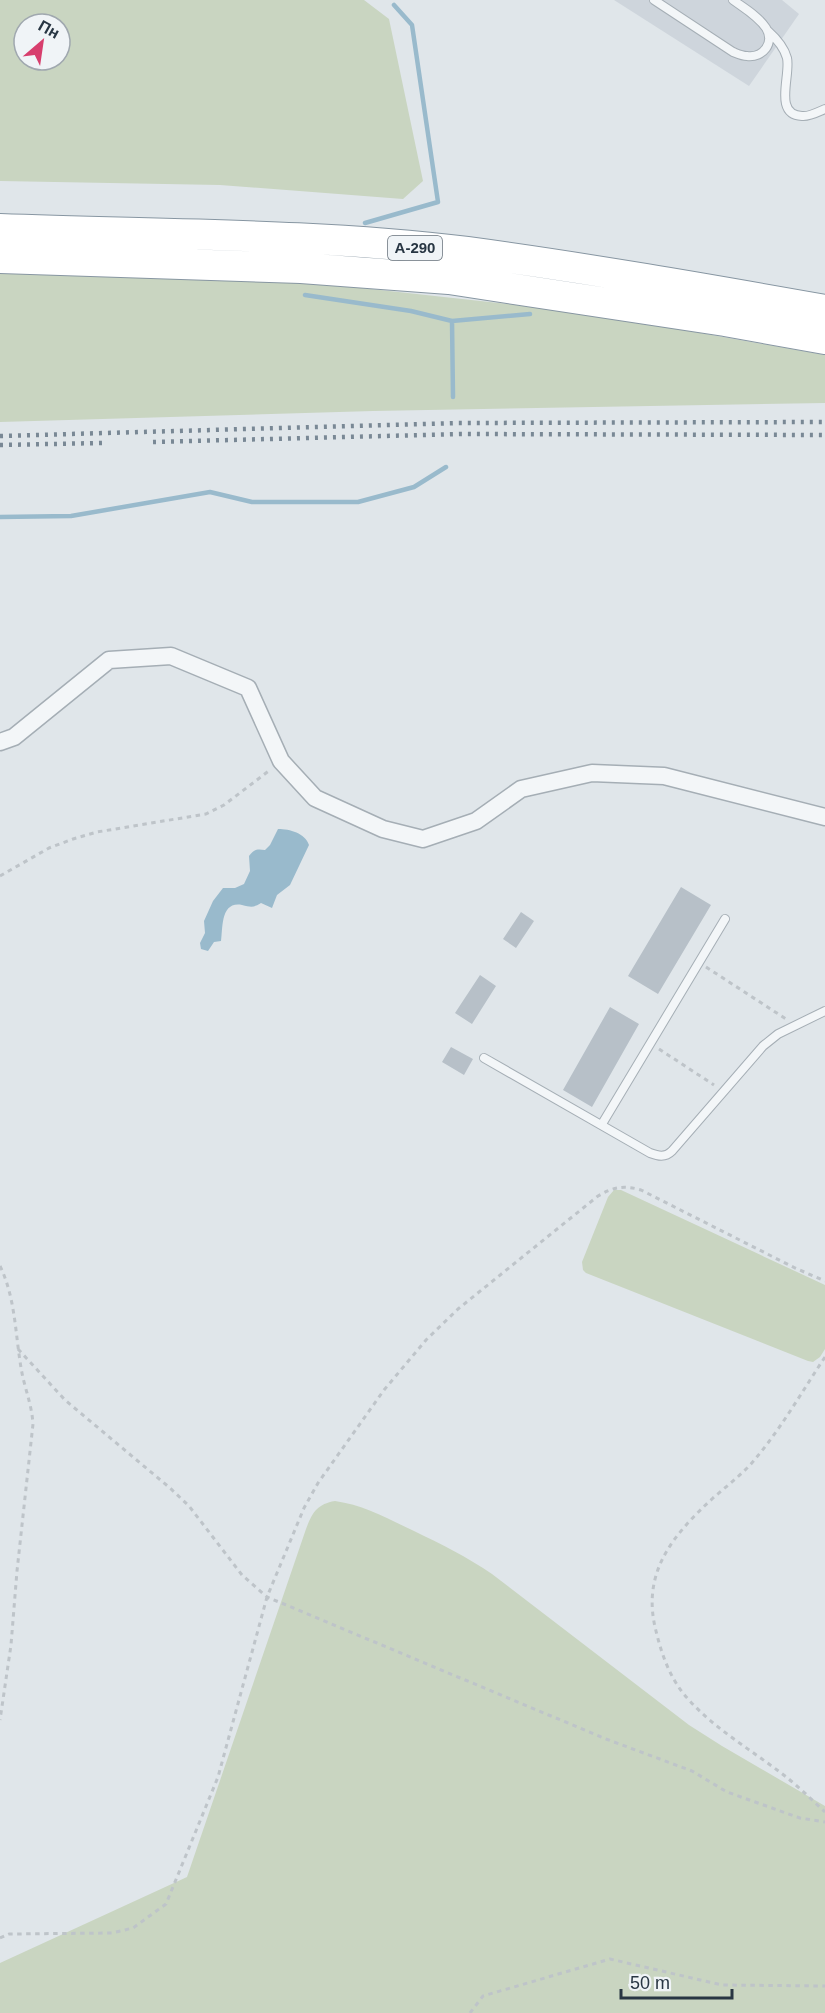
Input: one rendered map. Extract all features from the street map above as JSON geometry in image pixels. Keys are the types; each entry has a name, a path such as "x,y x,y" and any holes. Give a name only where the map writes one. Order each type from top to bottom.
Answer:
{"highway":[{"name":"А-290","path":"0,229 222,234 344,241 466,252 825,310"},
{"name":"А-290","path":"0,258 301,268 449,279 725,321 825,339"}],"street":[{"path":"0,742 14,737 109,660 171,656 248,688 281,761 315,798 383,829 423,839 476,821 521,789 592,773 664,776 825,817"}],"lane":[{"path":"654,0 726,48 741,55 754,56 763,52 769,43 767,30"},
{"path":"733,0 749,11 781,44 786,55 788,70 784,98 788,108 796,115 802,116 825,110"},
{"path":"602,1124 725,919"},
{"path":"484,1058 650,1152 664,1156 672,1151 763,1046 771,1039 825,1011"}],"path":[{"path":"0,876 49,848 73,839 97,832 195,816 215,810 281,761"},
{"path":"699,962 796,1025"},
{"path":"650,1044 724,1091"},
{"path":"0,1938 9,1934 112,1933 133,1928 166,1904 218,1777 267,1597 310,1496 370,1409 426,1340 458,1309 605,1191 622,1186 641,1190 784,1263 825,1281"},
{"path":"0,1266 12,1302 18,1349 33,1424 11,1645 0,1720"},
{"path":"18,1349 65,1400 189,1506 242,1575 267,1597 606,1739 692,1771 726,1792 800,1818 825,1822"},
{"path":"825,1357 756,1458 699,1512 667,1550 658,1566 651,1591 653,1620 659,1643 667,1665 680,1689 711,1721 786,1776 825,1812"},
{"path":"470,2013 483,1996 610,1959 722,1985 825,1986"}],"shaded area":[{"path":"614,0 782,0 799,14 749,86"}],"green space":[{"path":"0,0 364,0 389,19 423,181 403,199 220,185 0,181"},
{"path":"0,265 159,273 362,288 582,312 825,355 825,403 373,411 0,422"},
{"path":"614,1190 621,1190 825,1285 825,1349 820,1357 813,1362 808,1361 586,1273 582,1262 608,1197"},
{"path":"335,1501 366,1509 385,1517 483,1568 689,1725 825,1806 825,2013 0,2013 0,1963 187,1877 308,1523 319,1507"}],"water":[{"path":"278,829 296,832 304,837 309,845 290,885 277,895 272,908 261,903 250,907 235,905 230,907 224,917 221,941 214,942 208,951 201,949 200,943 205,933 204,921 213,901 223,888 235,888 244,884 250,871 249,856 256,850 265,850"}],"building":[{"path":"681,887 711,905 658,994 628,976"},
{"path":"521,912 534,921 516,948 503,939"},
{"path":"480,975 496,986 472,1024 455,1013"},
{"path":"610,1007 639,1024 592,1107 563,1090"},
{"path":"451,1047 473,1059 464,1075 442,1062"}],"waterway":[{"path":"365,223 438,202 412,25 394,5"},
{"path":"305,295 411,311 452,321 530,314"},
{"path":"452,321 453,397"},
{"path":"0,517 71,516 210,492 252,502 358,502 414,487 446,467"}],"railway":[{"path":"0,436 458,423 825,422"},
{"path":"153,442 461,434 825,435"},
{"path":"0,445 102,443"}]}
